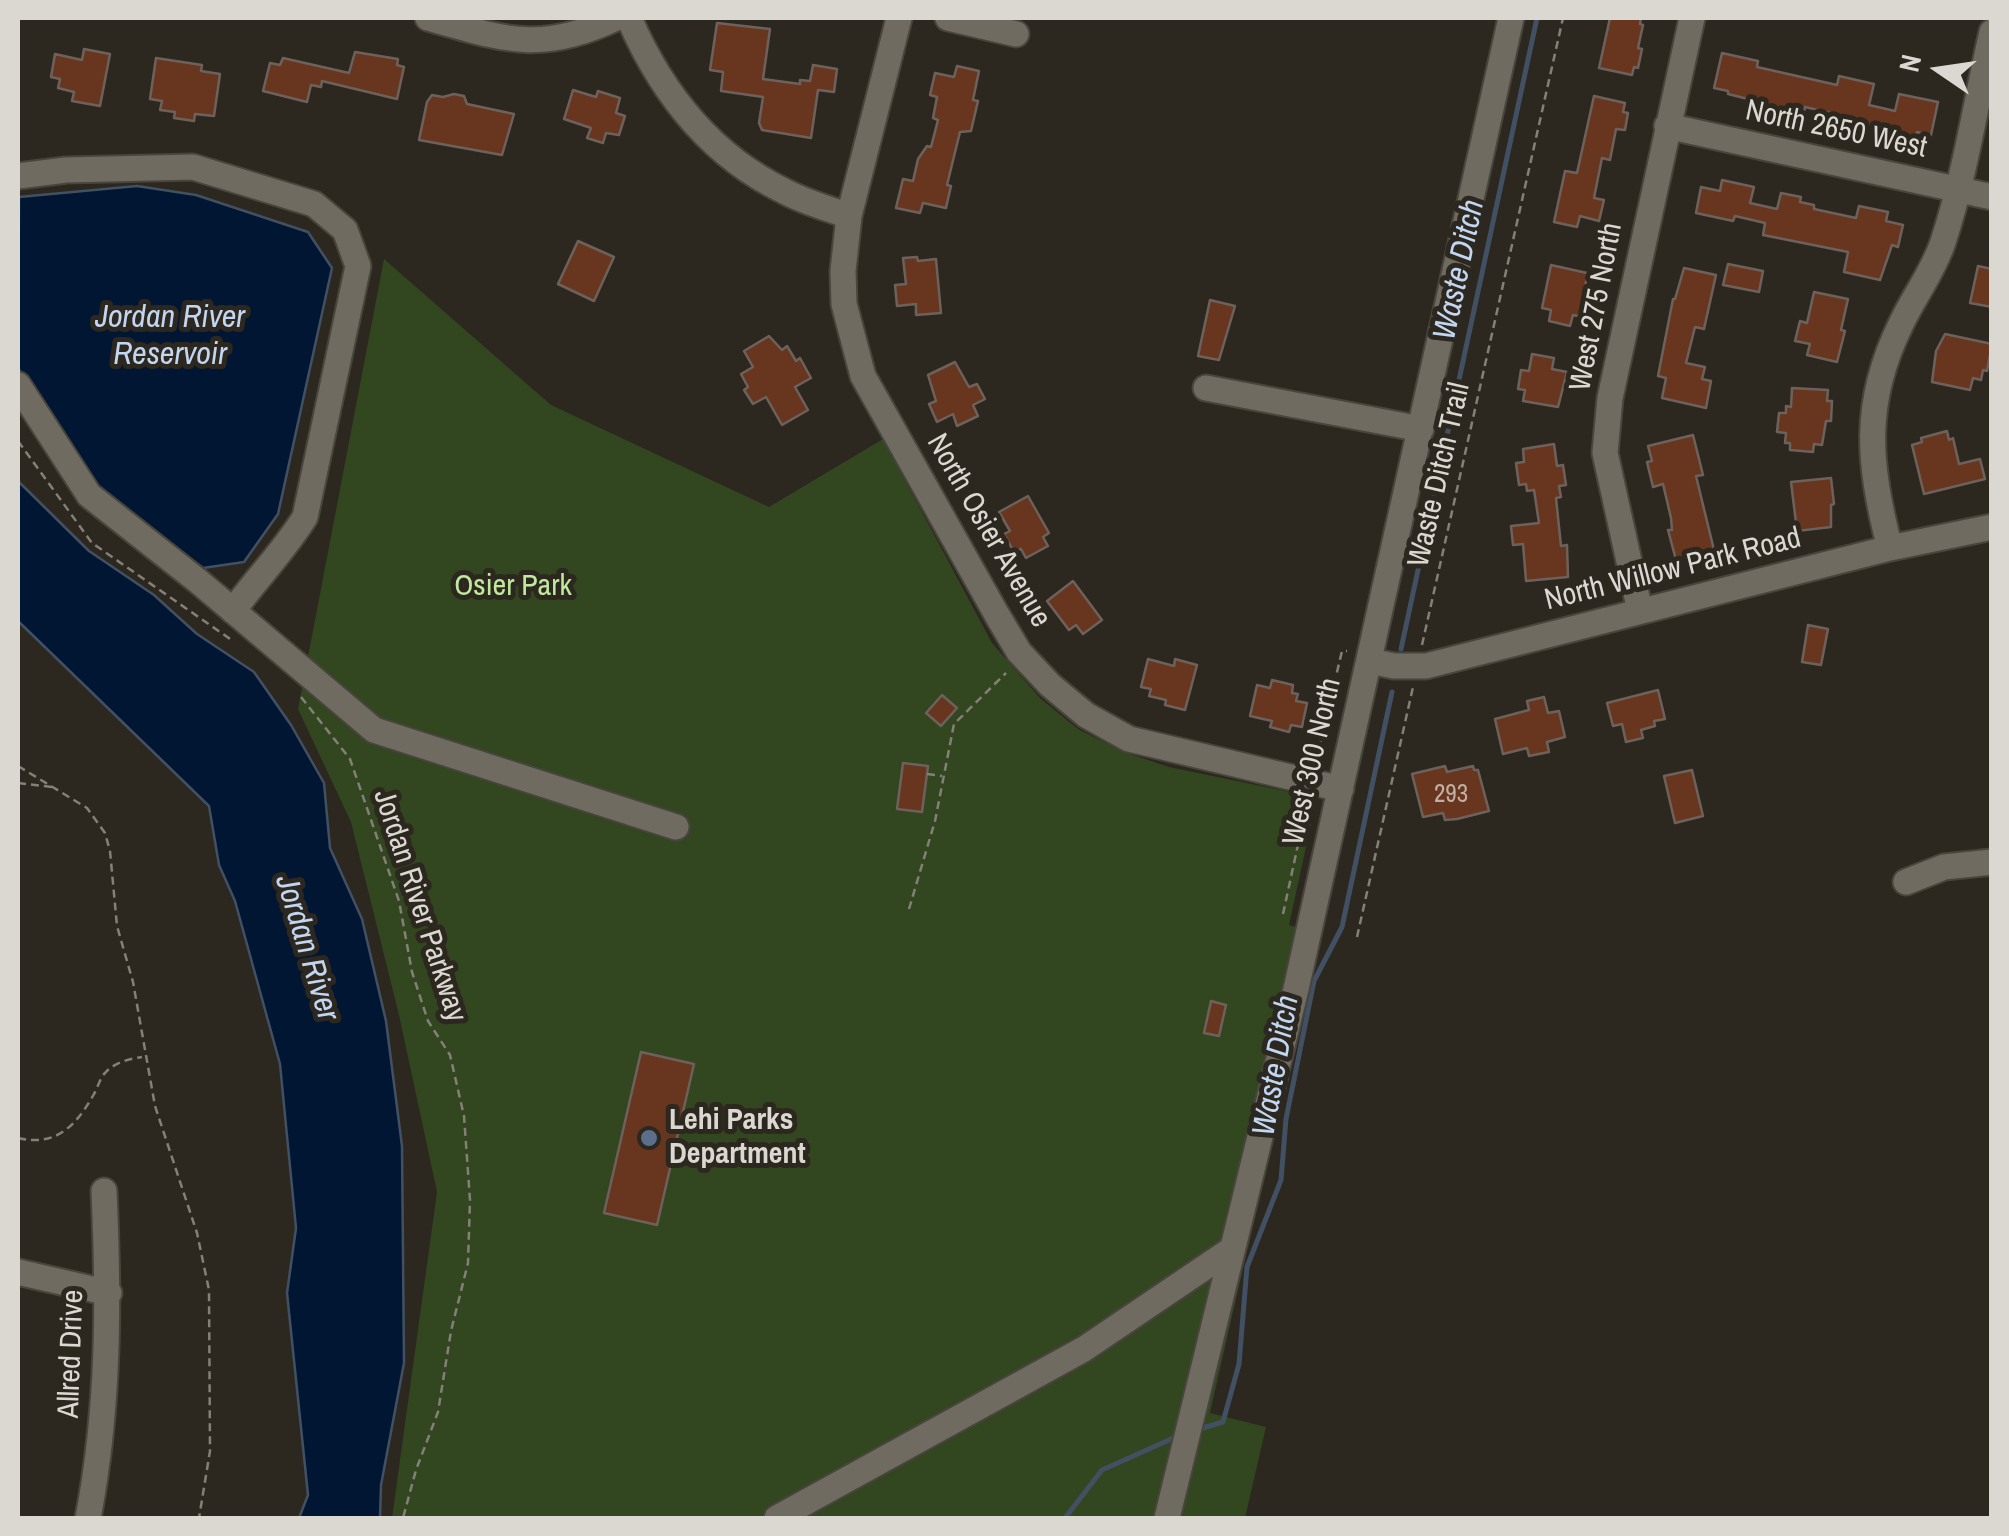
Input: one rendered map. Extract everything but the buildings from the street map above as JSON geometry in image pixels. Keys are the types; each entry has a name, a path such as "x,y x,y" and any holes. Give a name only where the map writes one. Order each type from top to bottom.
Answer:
{"street":[{"path":"428,18 497,38 529,42 556,38 616,18"},
{"path":"629,18 675,103 704,135 743,167 784,192 849,216"},
{"name":"North Osier Avenue","path":"899,18 849,216 844,304 863,376 1019,652 1050,686 1086,716 1129,738 1341,789"},
{"path":"948,18 1016,34"},
{"name":"West 300 North","path":"1167,1518 1296,988 1511,18"},
{"name":"West 275 North","path":"1640,611 1605,454 1610,398 1692,18"},
{"path":"1890,548 1873,475 1873,405 1890,346 1925,284 1942,244 1992,32"},
{"name":"North 2650 West","path":"1667,126 1992,198"},
{"path":"18,176 66,170 193,167 314,204 346,230 358,266 306,517 284,551 256,579 233,612"},
{"path":"18,385 89,495 374,730 676,828"},
{"path":"1206,388 1421,428"},
{"name":"North Willow Park Road","path":"1370,660 1426,666 1890,548 1992,527"},
{"path":"1906,882 1944,866 1992,862"},
{"name":"Allred Drive","path":"88,1518 104,1413 108,1293 104,1191"},
{"path":"777,1518 1084,1349 1230,1251"},
{"path":"18,1272 108,1293"}],"path":[{"name":"Waste Ditch Trail","path":"1422,649 1563,18"},
{"path":"18,441 92,543 238,644"},
{"path":"1316,760 1342,651"},
{"path":"909,909 935,820 954,724 1006,673"},
{"path":"1358,937 1414,683"},
{"name":"Jordan River Parkway","path":"295,690 350,759 399,900 412,972 428,1020 450,1055 464,1116 470,1200 468,1263 451,1330 438,1412 403,1518"},
{"path":"18,766 86,808 105,834 110,852 117,926 133,982 144,1056 170,1156 197,1233 209,1290 210,1451 198,1518"},
{"path":"926,774 943,776"},
{"path":"18,782 54,788"},
{"path":"1282,914 1307,802"},
{"path":"18,1138 42,1141 68,1131 104,1074 125,1060 144,1056"}],"green space":[{"name":"Osier Park","path":"384,259 551,405 769,507 883,439 992,643 1041,699 1078,729 1124,752 1169,767 1295,793 1307,802 1313,815 1289,925 1319,933 1210,1413 1266,1427 1245,1518 392,1518 437,1192 399,1015 351,822 298,709"}],"water":[{"name":"Jordan River Reservoir","path":"137,186 196,195 308,232 332,268 278,514 244,562 203,568 96,491 18,368 19,197"},
{"name":"Jordan River","path":"18,481 89,551 154,595 197,634 254,672 291,725 324,783 330,848 362,919 386,1021 402,1146 404,1363 381,1485 380,1518 299,1518 308,1495 287,1293 296,1228 280,1064 235,901 219,865 209,806 18,621"}],"waterway":[{"name":"Waste Ditch","path":"1401,649 1537,18"},
{"name":"Waste Ditch","path":"1196,1430 1223,1422 1239,1364 1247,1267 1281,1180 1286,1119 1314,981 1342,927 1392,692"},
{"name":"Waste Ditch","path":"1065,1518 1102,1470 1178,1436"}],"place":[{"name":"Lehi Parks Department","path":"649,1138"}]}
